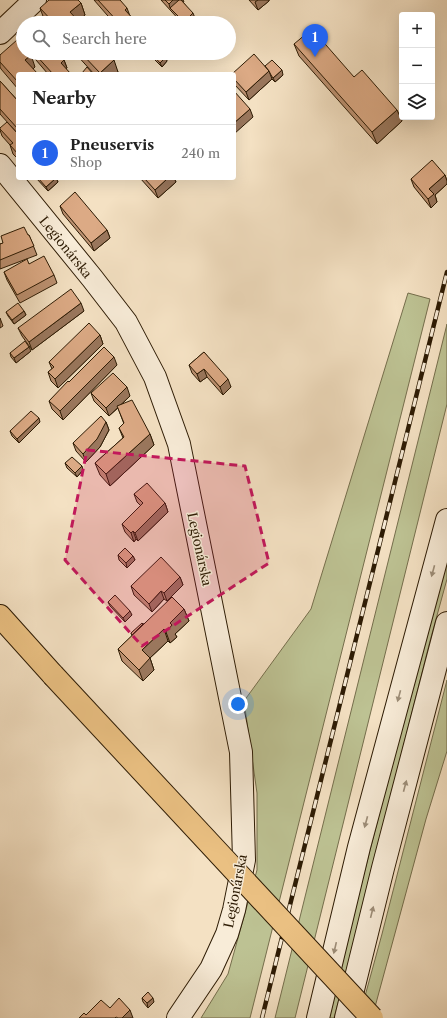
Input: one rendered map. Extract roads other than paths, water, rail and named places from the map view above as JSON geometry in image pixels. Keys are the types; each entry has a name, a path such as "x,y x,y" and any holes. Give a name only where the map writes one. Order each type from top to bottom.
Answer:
{"main road":[{"path":"0,616 372,1018"}],"street":[{"path":"18,16 35,0"},
{"path":"0,33 16,18"},
{"name":"Legionárska","path":"0,165 126,322 155,377 179,444 241,752 244,860 234,910 227,934 211,969 178,1018"},
{"path":"318,1018 359,847 447,520"},
{"path":"346,1018 383,868 447,623"}],"railway":[{"path":"262,1018 447,272"}],"place":[{"name":"Pneuservis","path":"315,57"}]}
